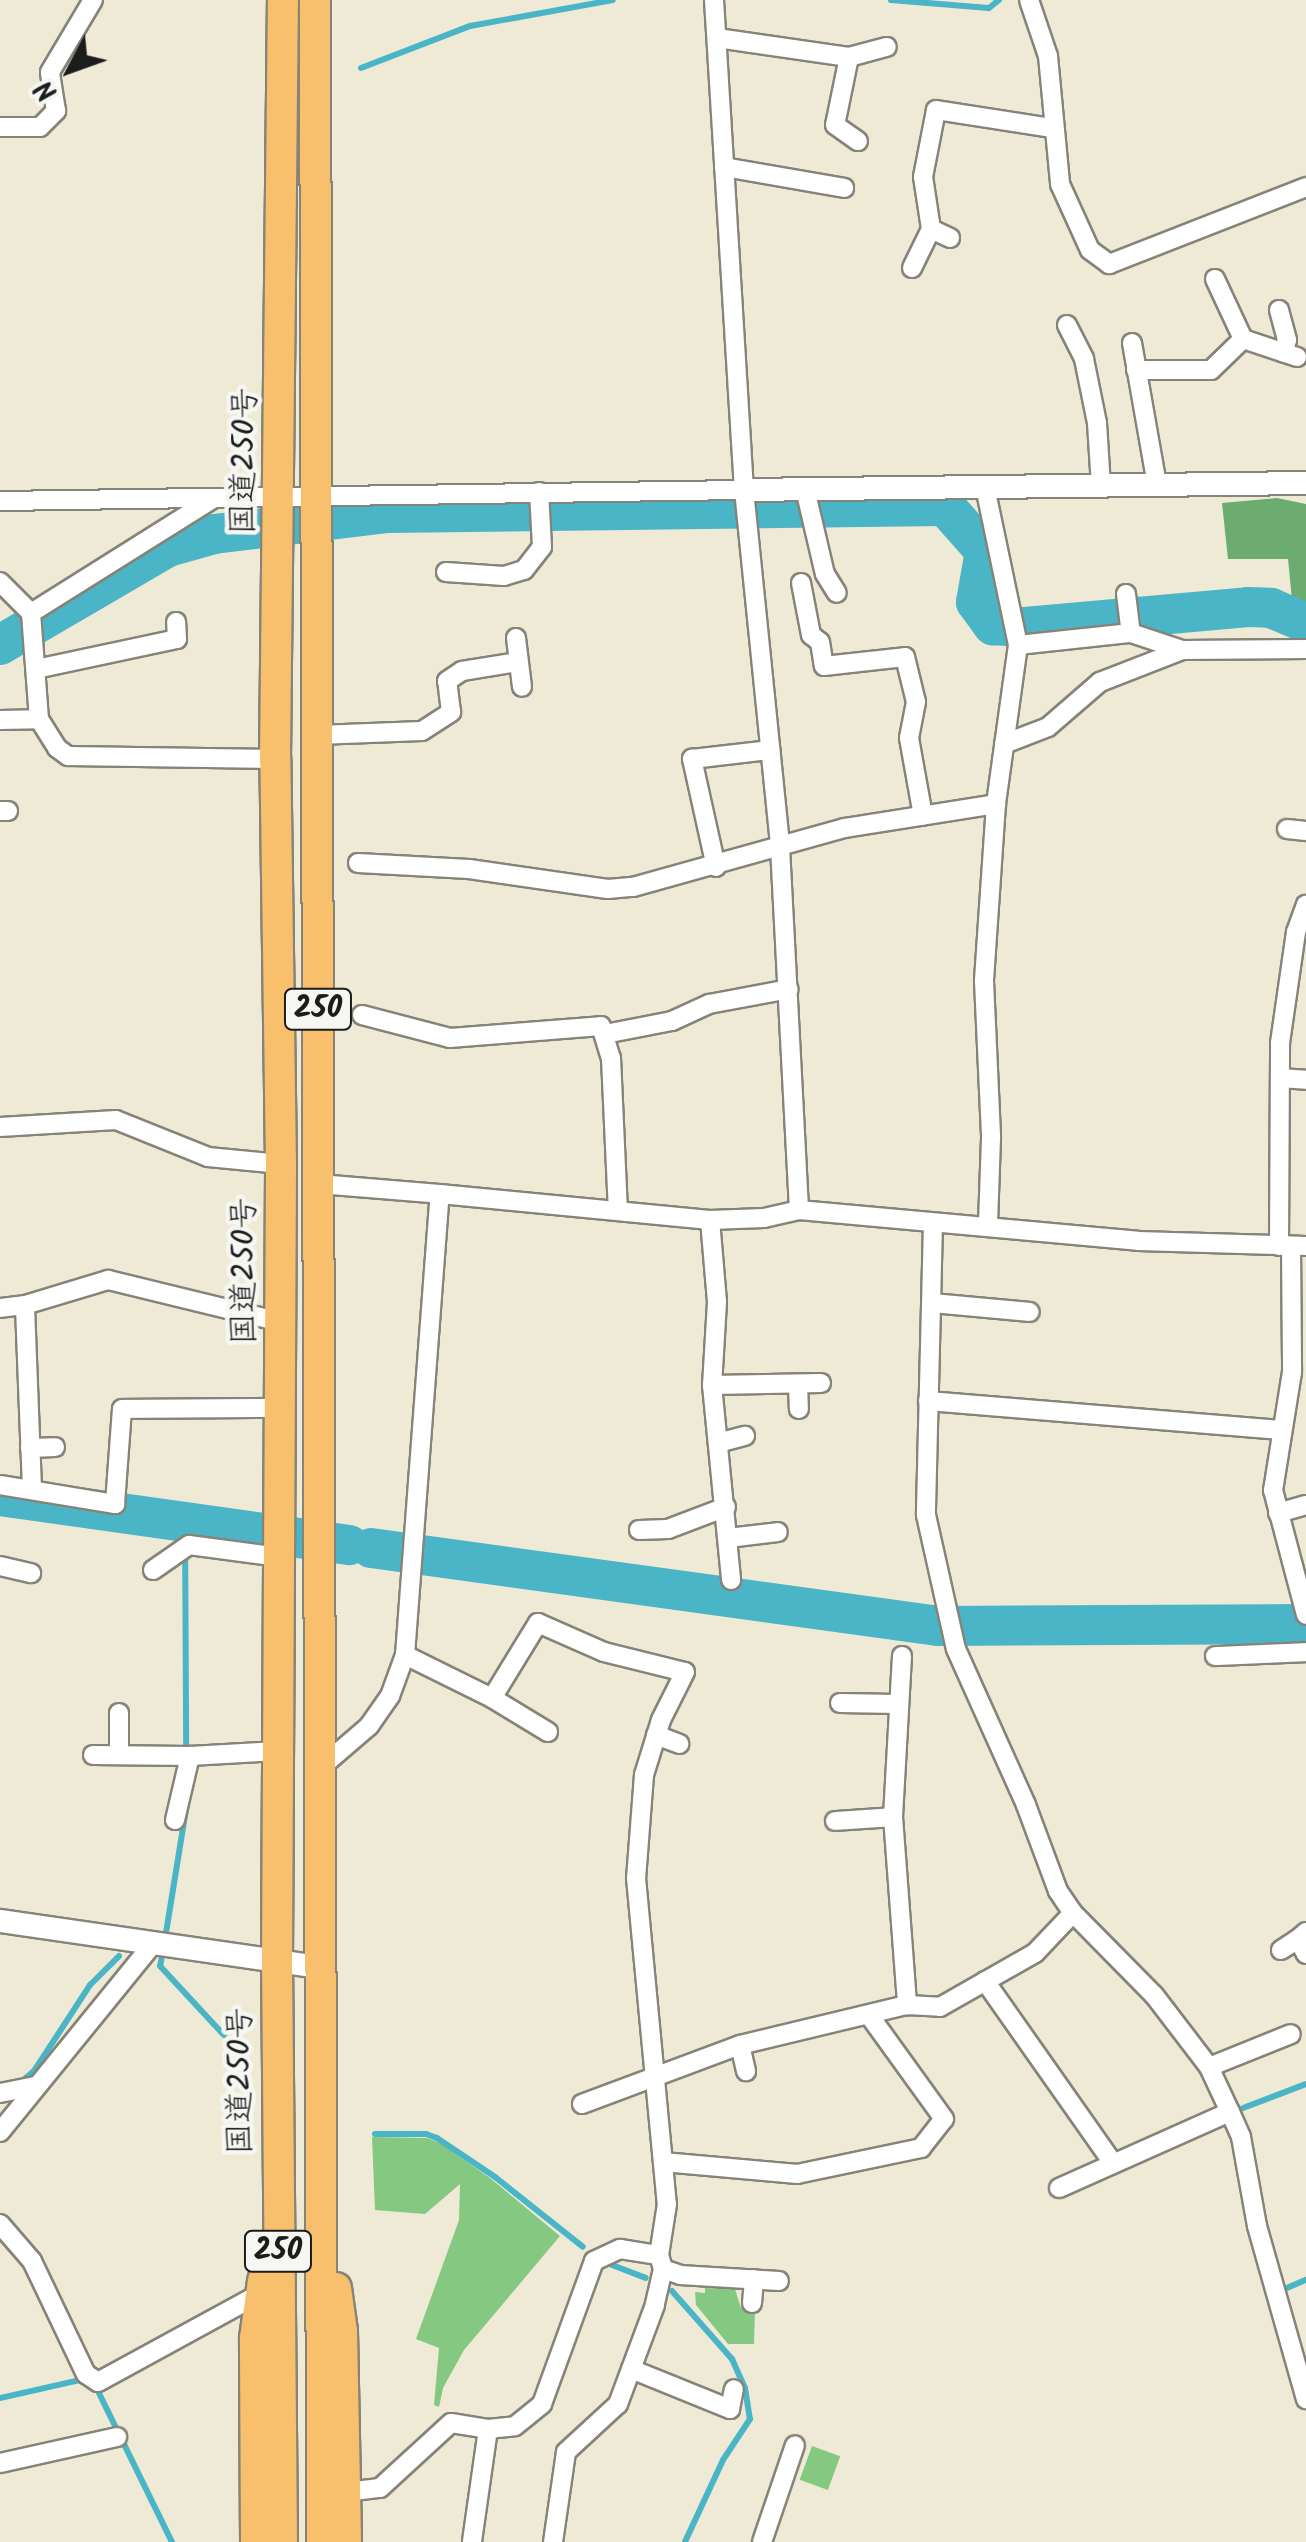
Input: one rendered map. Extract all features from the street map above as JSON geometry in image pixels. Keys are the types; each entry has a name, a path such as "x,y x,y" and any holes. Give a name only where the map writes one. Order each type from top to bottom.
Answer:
{"highway":[{"name":"国道250号","path":"282,2542 276,1961 281,1164 275,759 281,496 283,0"},
{"name":"250","path":"315,0 322,2542"},
{"path":"319,2161 342,2331 346,2542"},
{"path":"256,2542 255,2338 277,2180"}],"street":[{"path":"0,127 40,126 56,111 50,72 93,0"},
{"path":"714,0 744,490 780,846 798,1210"},
{"path":"1030,0 1048,56 1060,184 1090,250 1109,264 1306,187"},
{"path":"716,38 849,57 887,47"},
{"path":"849,57 826,124 858,141"},
{"path":"912,268 930,229 924,177 938,91"},
{"path":"936,110 1052,128"},
{"path":"724,167 844,188"},
{"path":"819,205 824,184"},
{"path":"930,229 950,238"},
{"path":"1215,279 1243,339 1290,354 1279,310"},
{"path":"1066,325 1084,359 1097,422 1100,486"},
{"path":"1136,370 1211,370 1243,339"},
{"path":"1132,343 1157,485"},
{"path":"1056,348 1076,345"},
{"path":"0,502 317,494 540,505 744,490 1306,484"},
{"path":"985,487 1018,645 996,804 984,982 990,1138 988,1225"},
{"path":"805,490 825,574 837,593"},
{"path":"32,621 215,498"},
{"path":"446,572 504,576 524,570 542,547 540,505"},
{"path":"0,582 32,621 39,719 57,748 78,759 275,759"},
{"path":"802,583 811,636 820,642 824,666 905,657 916,702 909,738 923,816"},
{"path":"1126,594 1131,632"},
{"path":"36,668 177,639 176,622"},
{"path":"134,626 139,647"},
{"path":"1018,645 1131,632 1182,650"},
{"path":"516,638 522,687"},
{"path":"1004,744 1048,727 1111,676 1182,650 1306,649"},
{"path":"318,735 422,730 451,712 447,681 462,671 518,662"},
{"path":"0,720 39,719"},
{"path":"716,867 692,759 770,750"},
{"path":"358,863 470,869 608,889 633,888 845,828 996,804"},
{"path":"1286,829 1306,831"},
{"path":"1306,905 1296,932 1280,1043 1299,1372 1281,1430 1273,1490 1306,1616"},
{"path":"605,1034 672,1021 709,1004 789,989"},
{"path":"362,1016 450,1038 600,1026 611,1058 618,1211"},
{"path":"1280,1078 1306,1080"},
{"path":"0,1127 116,1120 208,1157 281,1164"},
{"path":"319,1184 710,1220 764,1218 798,1210 1138,1241 1292,1246"},
{"path":"319,1769 370,1726 390,1696 405,1655 440,1194"},
{"path":"710,1220 717,1302 712,1385 731,1580"},
{"path":"933,1222 926,1515 956,1649 1026,1804 1058,1892 1072,1913 1154,1995 1208,2068 1230,2112 1241,2137 1261,2241 1306,2399"},
{"path":"0,1308 25,1305 108,1280 280,1322"},
{"path":"933,1303 1030,1312"},
{"path":"25,1305 32,1490"},
{"path":"798,1384 798,1409"},
{"path":"712,1385 821,1384"},
{"path":"928,1400 1281,1430"},
{"path":"0,1485 116,1504 122,1409 281,1408"},
{"path":"718,1443 746,1436"},
{"path":"30,1448 54,1447"},
{"path":"1278,1513 1306,1505"},
{"path":"639,1530 668,1529 726,1507"},
{"path":"728,1538 778,1532"},
{"path":"153,1570 189,1545 280,1554"},
{"path":"0,1566 31,1573"},
{"path":"492,1698 538,1623 604,1652 691,1674 656,1735 644,1774 636,1878 667,2204 661,2262 618,2404 566,2452 553,2542"},
{"path":"1216,1656 1306,1652"},
{"path":"405,1655 492,1698 548,1732"},
{"path":"902,1656 894,1818 907,2005"},
{"path":"840,1703 898,1704"},
{"path":"119,1713 119,1755"},
{"path":"656,1735 679,1744"},
{"path":"94,1755 190,1756 278,1751"},
{"path":"175,1820 190,1756"},
{"path":"835,1821 894,1818"},
{"path":"639,1835 659,1835"},
{"path":"582,2104 740,2045 907,2005 940,2007 1034,1952 1072,1913"},
{"path":"0,1921 320,1967"},
{"path":"1280,1950 1303,1941"},
{"path":"0,2132 17,2090 152,1945"},
{"path":"986,1982 1113,2163"},
{"path":"663,2162 797,2174 921,2148 944,2119 869,2015"},
{"path":"1208,2068 1291,2034"},
{"path":"740,2045 746,2070"},
{"path":"1058,2188 1230,2112"},
{"path":"0,2224 32,2261 86,2374 98,2382 261,2293"},
{"path":"346,2492 380,2488 451,2423 488,2429 514,2426 542,2404 594,2261 620,2249 661,2262 680,2275 779,2281"},
{"path":"752,2303 754,2279"},
{"path":"632,2368 730,2408 734,2388"},
{"path":"472,2542 488,2429"},
{"path":"0,2463 117,2437"},
{"path":"762,2542 779,2469 795,2445"}],"green space":[{"path":"1277,498 1306,504 1306,622 1294,620 1288,559 1228,559 1222,503"},
{"path":"372,2137 427,2138 440,2143 560,2236 464,2350 443,2388 439,2407 434,2405 439,2348 416,2339 459,2220 460,2184 425,2214 375,2210"},
{"path":"705,2288 735,2289 741,2308 755,2310 754,2344 728,2344 696,2305 695,2292 705,2293"},
{"path":"812,2446 840,2456 828,2490 800,2480"}],"waterway":[{"path":"361,68 470,26 613,0"},
{"path":"891,0 989,8 999,0"},
{"path":"0,645 168,547 214,534 388,513 945,506 985,551 976,602 993,625 1025,627 1248,607 1271,608 1306,623"},
{"path":"0,1496 350,1545"},
{"path":"185,1522 186,1751"},
{"path":"371,1548 938,1626 1306,1624"},
{"path":"165,1939 187,1803"},
{"path":"163,1951 160,1966 224,2035"},
{"path":"20,2083 34,2071 90,1985 119,1956"},
{"path":"1243,2108 1306,2084"},
{"path":"375,2134 426,2134 437,2138 495,2177 583,2247"},
{"path":"612,2265 646,2278"},
{"path":"1282,2290 1306,2280"},
{"path":"672,2291 732,2359 745,2388 750,2419 723,2460 685,2542"},
{"path":"0,2398 84,2379 96,2387 172,2542"}]}
